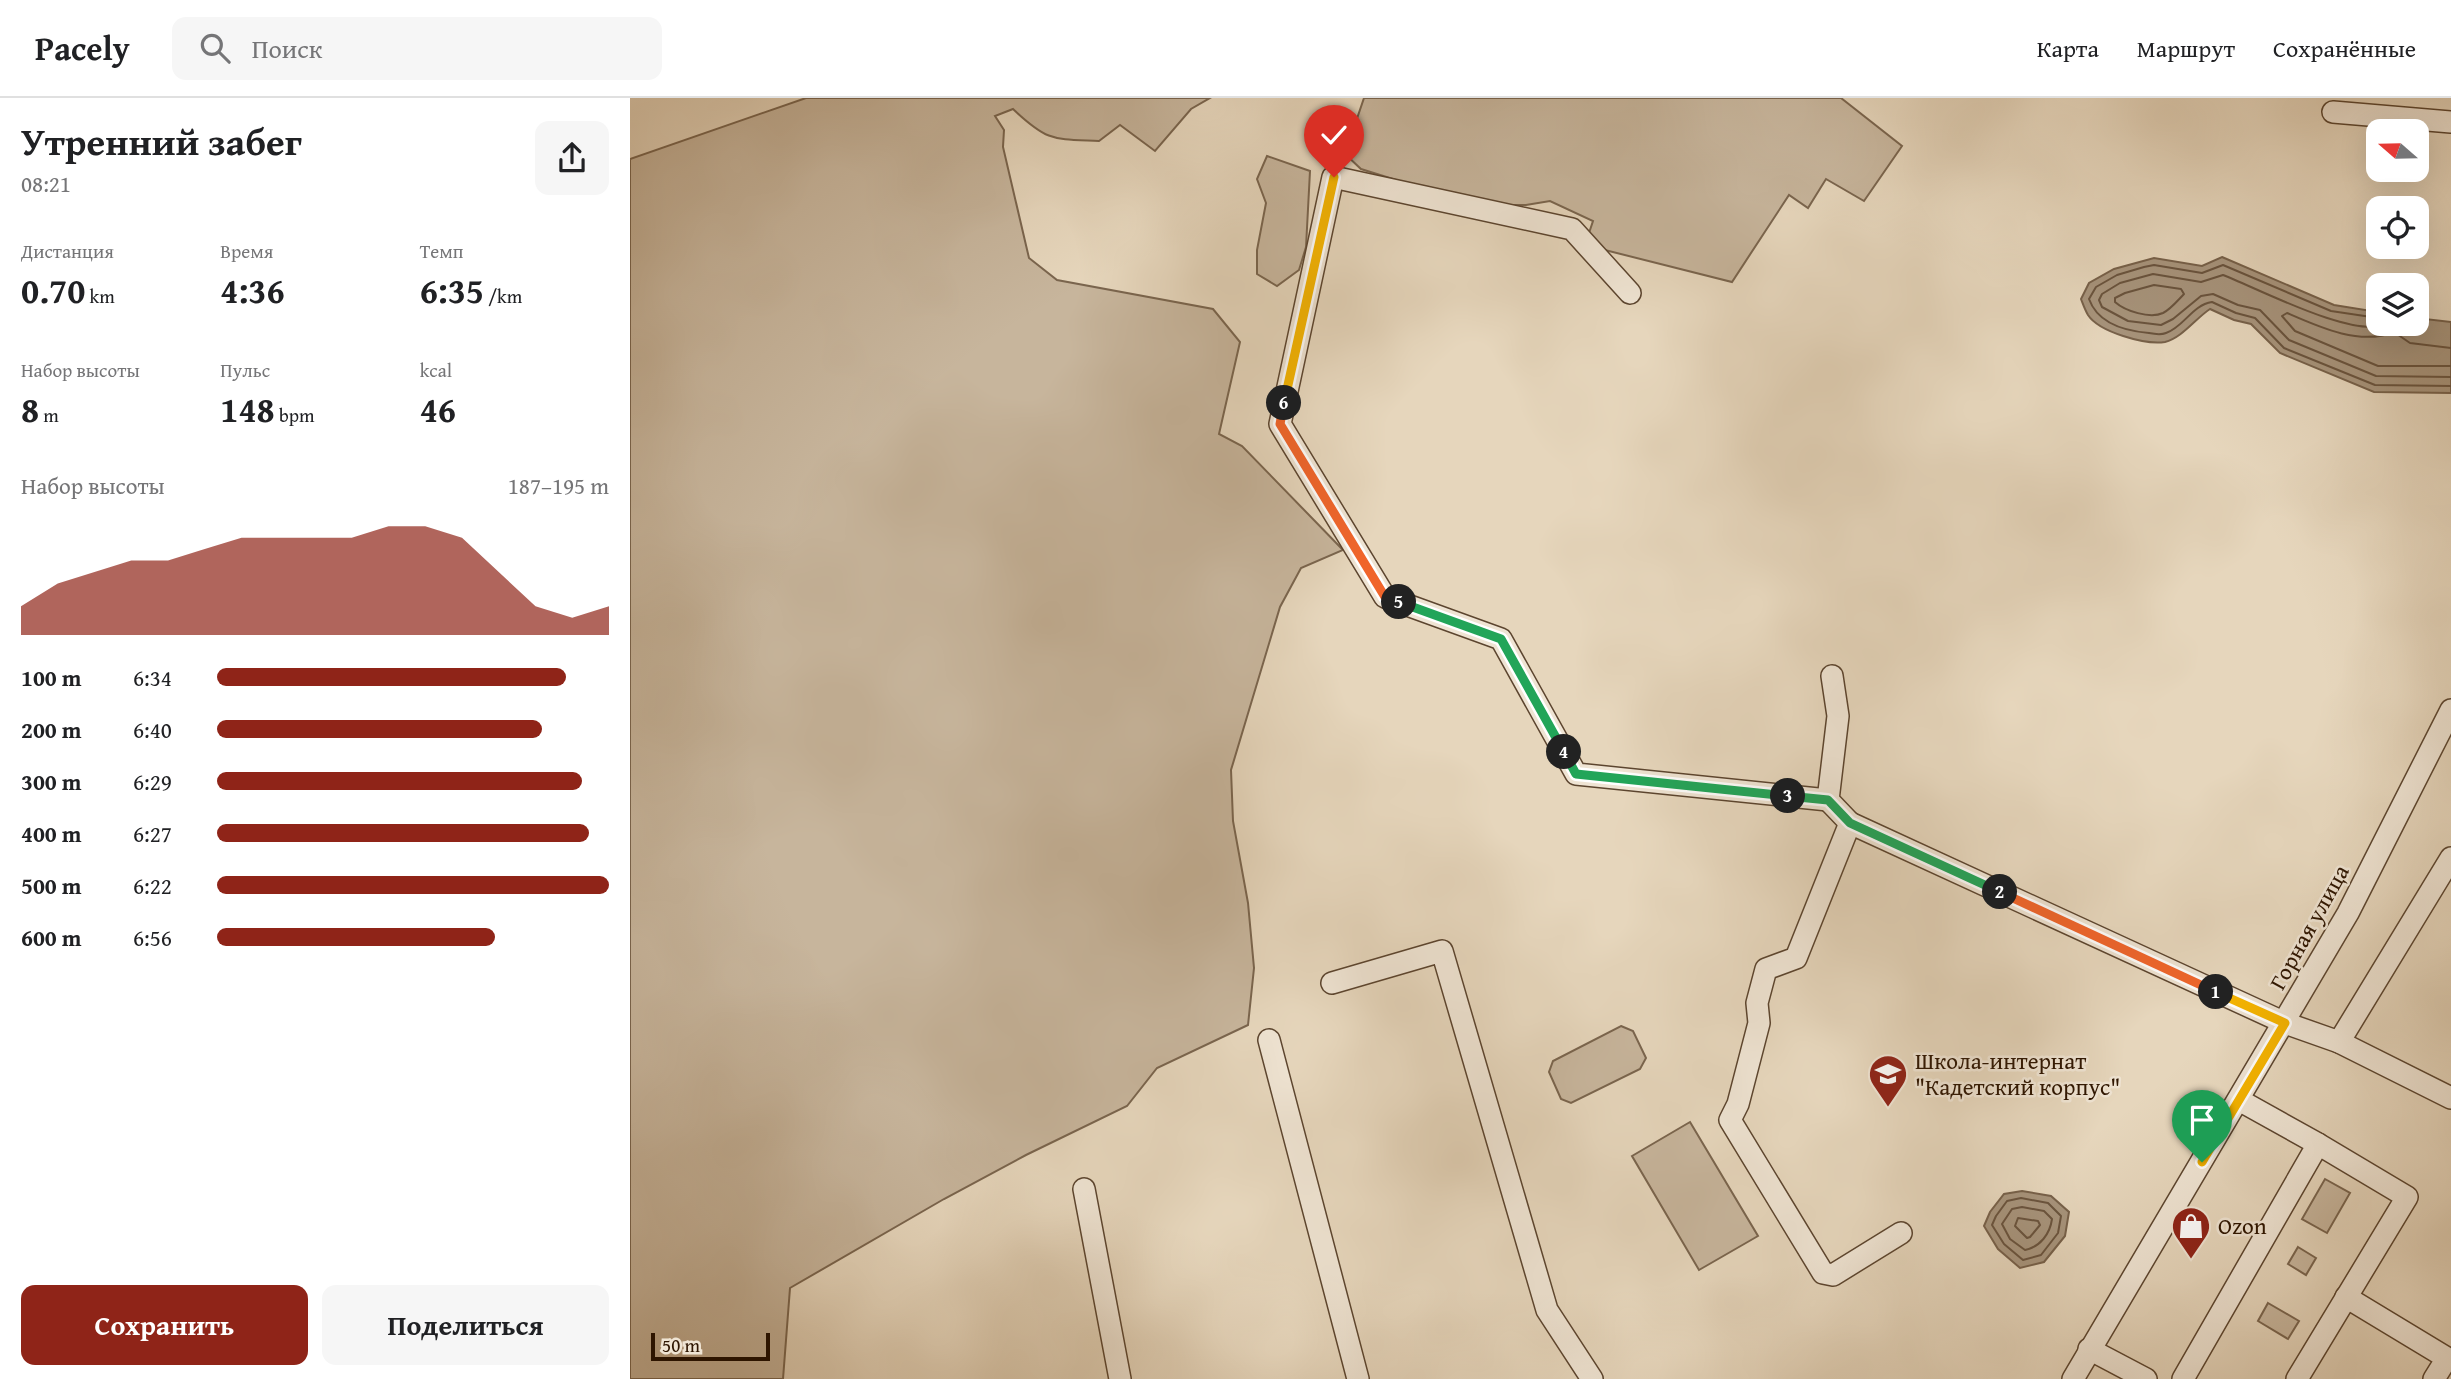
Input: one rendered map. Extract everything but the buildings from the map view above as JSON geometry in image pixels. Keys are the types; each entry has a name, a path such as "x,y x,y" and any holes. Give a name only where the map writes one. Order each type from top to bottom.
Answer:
{"street":[{"path":"2333,112 2451,122"},
{"path":"1630,293 1572,229 1334,177 1280,424 1385,597 1501,639 1576,774 1828,800 1850,823 2285,1023 2339,1042 2451,1098"},
{"path":"1828,800 1838,716 1832,676"},
{"name":"Горная улица","path":"2073,1379 2348,914 2451,710"},
{"path":"1850,823 1796,958 1766,969 1757,1003 1759,1023 1738,1104 1730,1120 1823,1272 1833,1275 1901,1233"},
{"path":"2339,1042 2451,858"},
{"path":"1332,983 1442,951 1547,1310 1592,1379"},
{"path":"1269,1040 1358,1379"},
{"path":"2239,1100 2407,1197 2297,1379"},
{"path":"2183,1379 2318,1144"},
{"path":"1084,1189 1120,1379"},
{"path":"2346,1297 2446,1357 2434,1379"},
{"path":"2089,1349 2146,1379"}],"shaded area":[{"path":"806,98 1210,98 1191,109 1155,151 1120,125 1099,141 1071,140 1043,133 1013,109 995,116 1004,130 1003,147 1029,258 1057,280 1213,309 1240,342 1219,434 1242,446 1343,550 1301,568 1280,607 1231,770 1233,821 1248,903 1254,968 1248,1025 1157,1068 1127,1106 944,1199 790,1288 783,1379 630,1379 630,159"},
{"path":"1364,98 1841,98 1902,146 1864,201 1826,179 1808,208 1789,195 1732,282 1585,245 1593,221 1550,201 1526,205 1476,205 1361,169 1345,154"},
{"path":"1267,156 1310,171 1306,247 1299,270 1277,286 1257,274 1257,250 1266,203 1257,179"},
{"path":"1621,1026 1633,1031 1646,1058 1640,1069 1571,1103 1561,1099 1549,1072 1553,1061"},
{"path":"1690,1122 1758,1236 1699,1270 1632,1156"},
{"path":"2325,1179 2350,1193 2327,1233 2302,1219"},
{"path":"2298,1247 2316,1258 2306,1275 2288,1264"},
{"path":"2268,1303 2299,1321 2288,1339 2258,1321"}],"water":[{"path":"2222,257 2334,305 2366,310 2366,336 2429,336 2429,319 2451,322 2451,393 2374,392 2280,353 2251,324 2210,309 2171,340 2156,342 2135,339 2102,327 2088,315 2081,299 2089,283 2114,269 2154,258 2202,266"},
{"path":"2022,1191 2051,1196 2069,1212 2065,1236 2044,1262 2020,1268 1998,1249 1984,1226 1990,1212 2004,1194"}],"place":[{"name":"Школа-интернат \"Кадетский корпус\"","path":"1888,1108"},
{"name":"Ozon","path":"2191,1260"}],"route":[{"path":"1334,177 1280,424 1385,597 1501,639 1576,774 1828,800 1850,823 2285,1023 2202,1162"}]}
